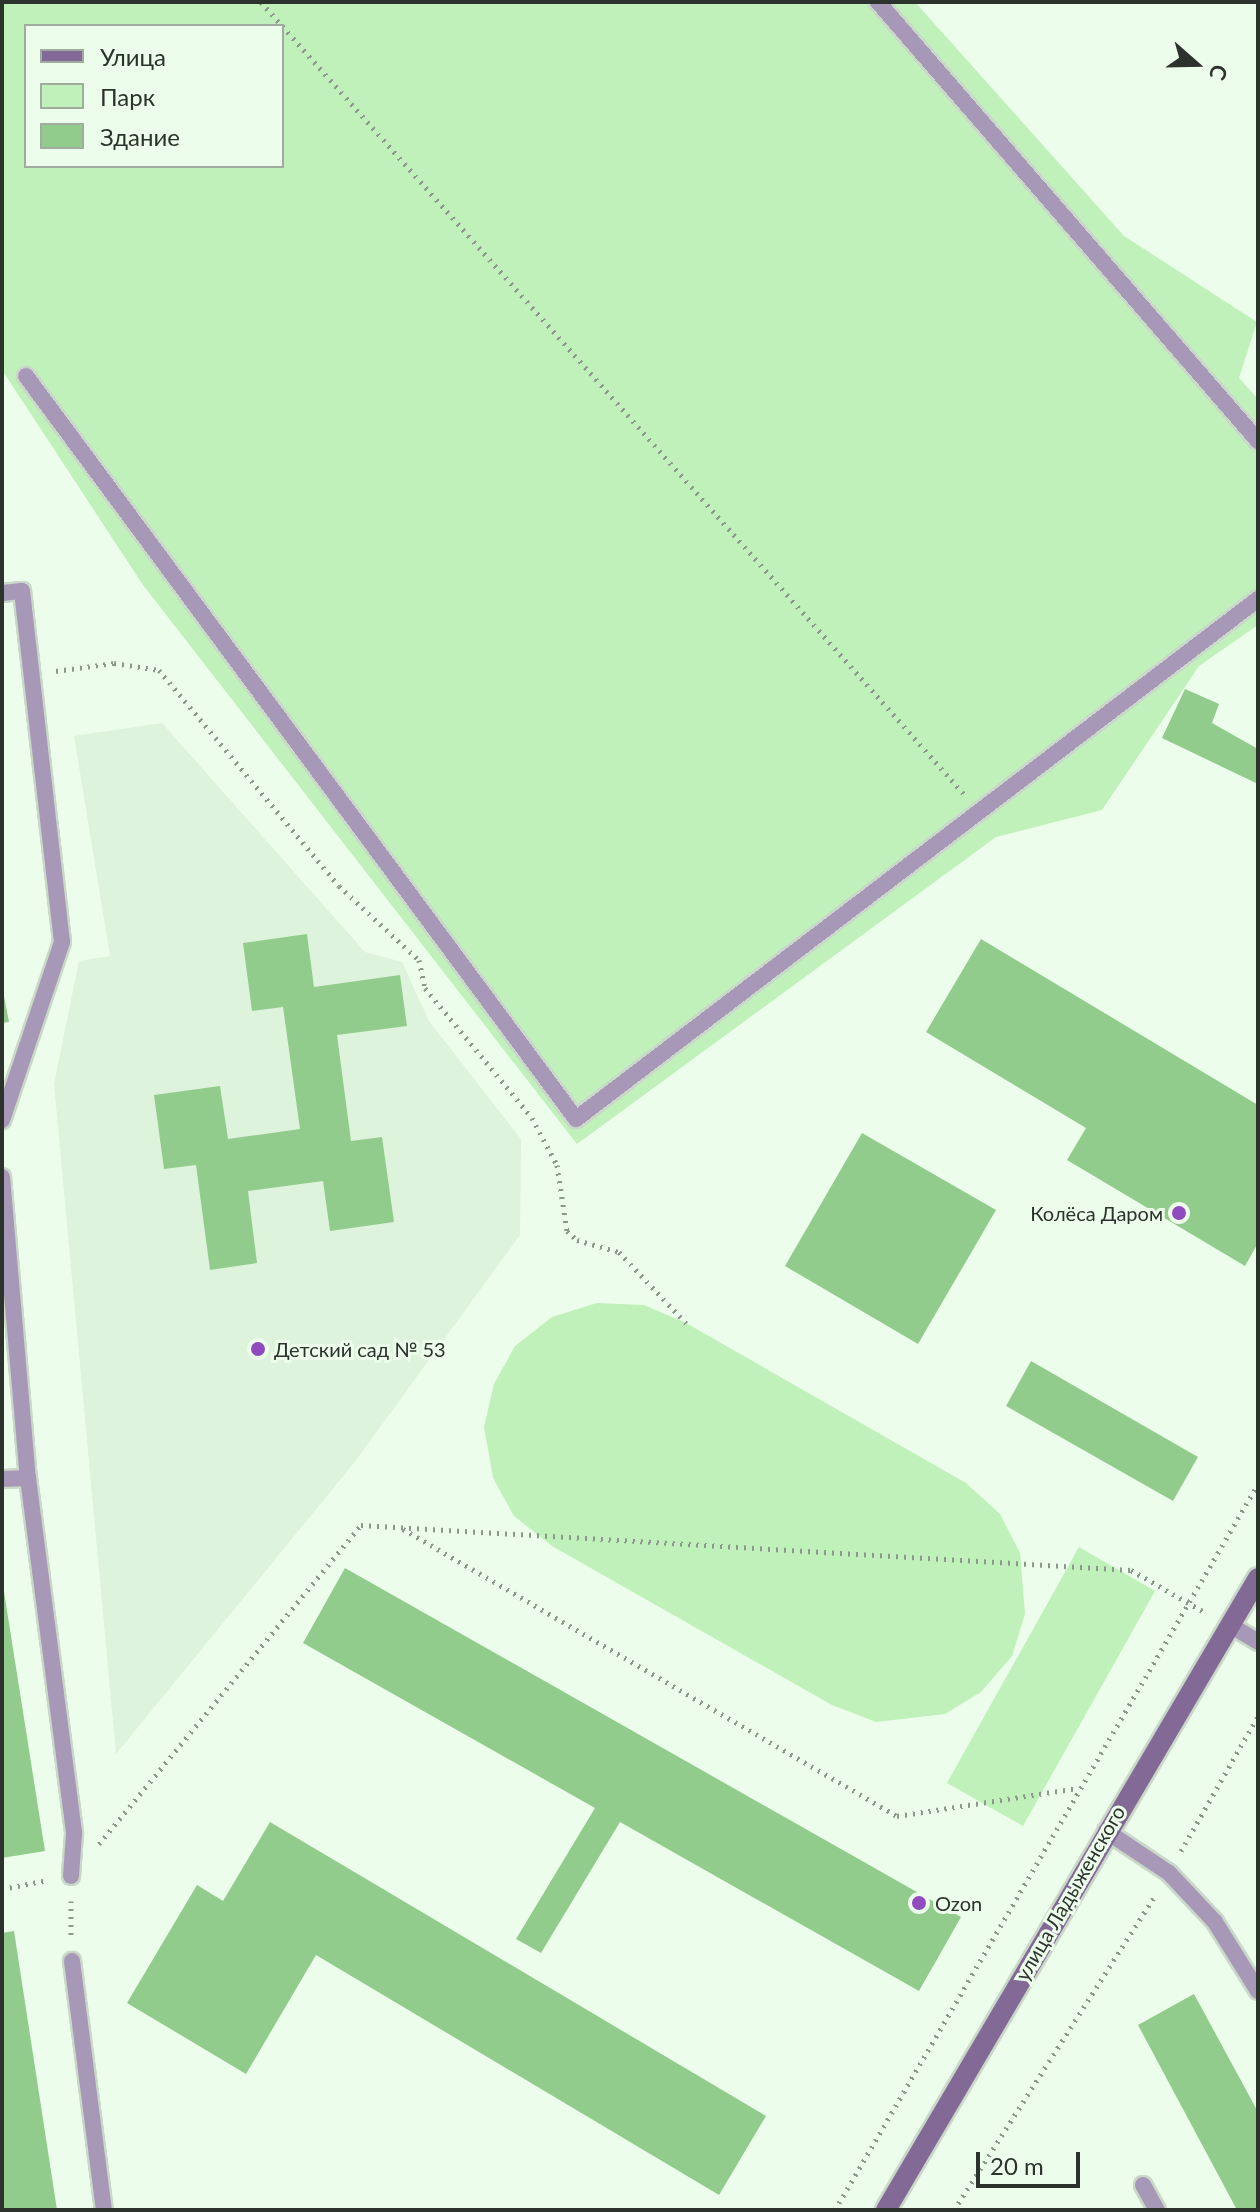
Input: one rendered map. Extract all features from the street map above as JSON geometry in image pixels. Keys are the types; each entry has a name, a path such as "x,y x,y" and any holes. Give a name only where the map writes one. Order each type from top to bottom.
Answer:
{"street":[{"name":"улица Ладыженского","path":"886,2210 1106,1831 1258,1578"}],"lane":[{"path":"878,2 1258,441"},
{"path":"26,376 576,1119 982,814 1258,599"},
{"path":"2,593 22,591 62,942 2,1120"},
{"path":"2,1177 28,1478 74,1834 71,1876"},
{"path":"2,1479 28,1478"},
{"path":"1230,1625 1258,1642"},
{"path":"1106,1831 1169,1873 1215,1922 1258,1991"},
{"path":"72,1961 104,2210"},
{"path":"1143,2185 1157,2210"}],"path":[{"path":"261,2 281,24"},
{"path":"284,28 982,814"},
{"path":"31,675 114,663 159,670 339,886 396,933 419,960 425,988 532,1118 557,1165 567,1231 577,1240 619,1252 686,1323"},
{"path":"835,2210 1258,1484"},
{"path":"2,1889 71,1876 361,1525 1131,1570 1230,1625"},
{"path":"400,1527 897,1816 1079,1788"},
{"path":"954,2210 1169,1873 1258,1716"},
{"path":"71,1876 72,1961"}],"shaded area":[{"name":"Детский сад № 53","path":"162,723 365,952 402,962 429,1021 521,1139 520,1235 354,1463 116,1754 54,1084 79,961 110,956 74,736"}],"green space":[{"path":"2,2 915,2 1124,236 1257,322 1239,378 1258,399 1258,625 1199,666 1102,810 996,837 577,1144 143,585 2,370"},
{"path":"597,1303 644,1305 686,1323 966,1483 1000,1514 1020,1553 1025,1614 1012,1656 981,1692 945,1714 876,1722 832,1705 552,1546 514,1516 493,1478 484,1427 494,1384 515,1346 552,1317"},
{"path":"1079,1547 1155,1591 1023,1826 947,1783"}],"building":[{"path":"1185,689 1219,704 1212,723 1258,749 1258,784 1162,738"},
{"path":"307,934 314,987 400,975 407,1026 337,1035 351,1141 382,1137 394,1222 330,1231 323,1181 248,1191 257,1263 210,1270 196,1165 164,1169 154,1095 220,1086 228,1139 300,1129 283,1007 252,1011 243,943"},
{"path":"981,939 1258,1105 1258,1243 1245,1266 1067,1160 1086,1128 926,1032"},
{"path":"2,986 9,1022 2,1023"},
{"path":"862,1133 996,1210 918,1344 785,1266"},
{"path":"1031,1361 1198,1457 1173,1501 1006,1406"},
{"path":"345,1568 961,1917 919,1991 620,1822 541,1953 516,1939 595,1808 303,1643"},
{"path":"2,1579 45,1851 2,1858"},
{"path":"270,1822 766,2116 719,2195 316,1955 246,2074 127,2003 197,1885 223,1901"},
{"path":"14,1931 57,2210 2,2210 2,1933"},
{"path":"1194,1994 1258,2112 1258,2210 1237,2210 1138,2025"}],"place":[{"name":"Колёса Даром","path":"1179,1213"},
{"name":"Детский сад № 53","path":"258,1349"},
{"name":"Ozon","path":"919,1903"}]}
